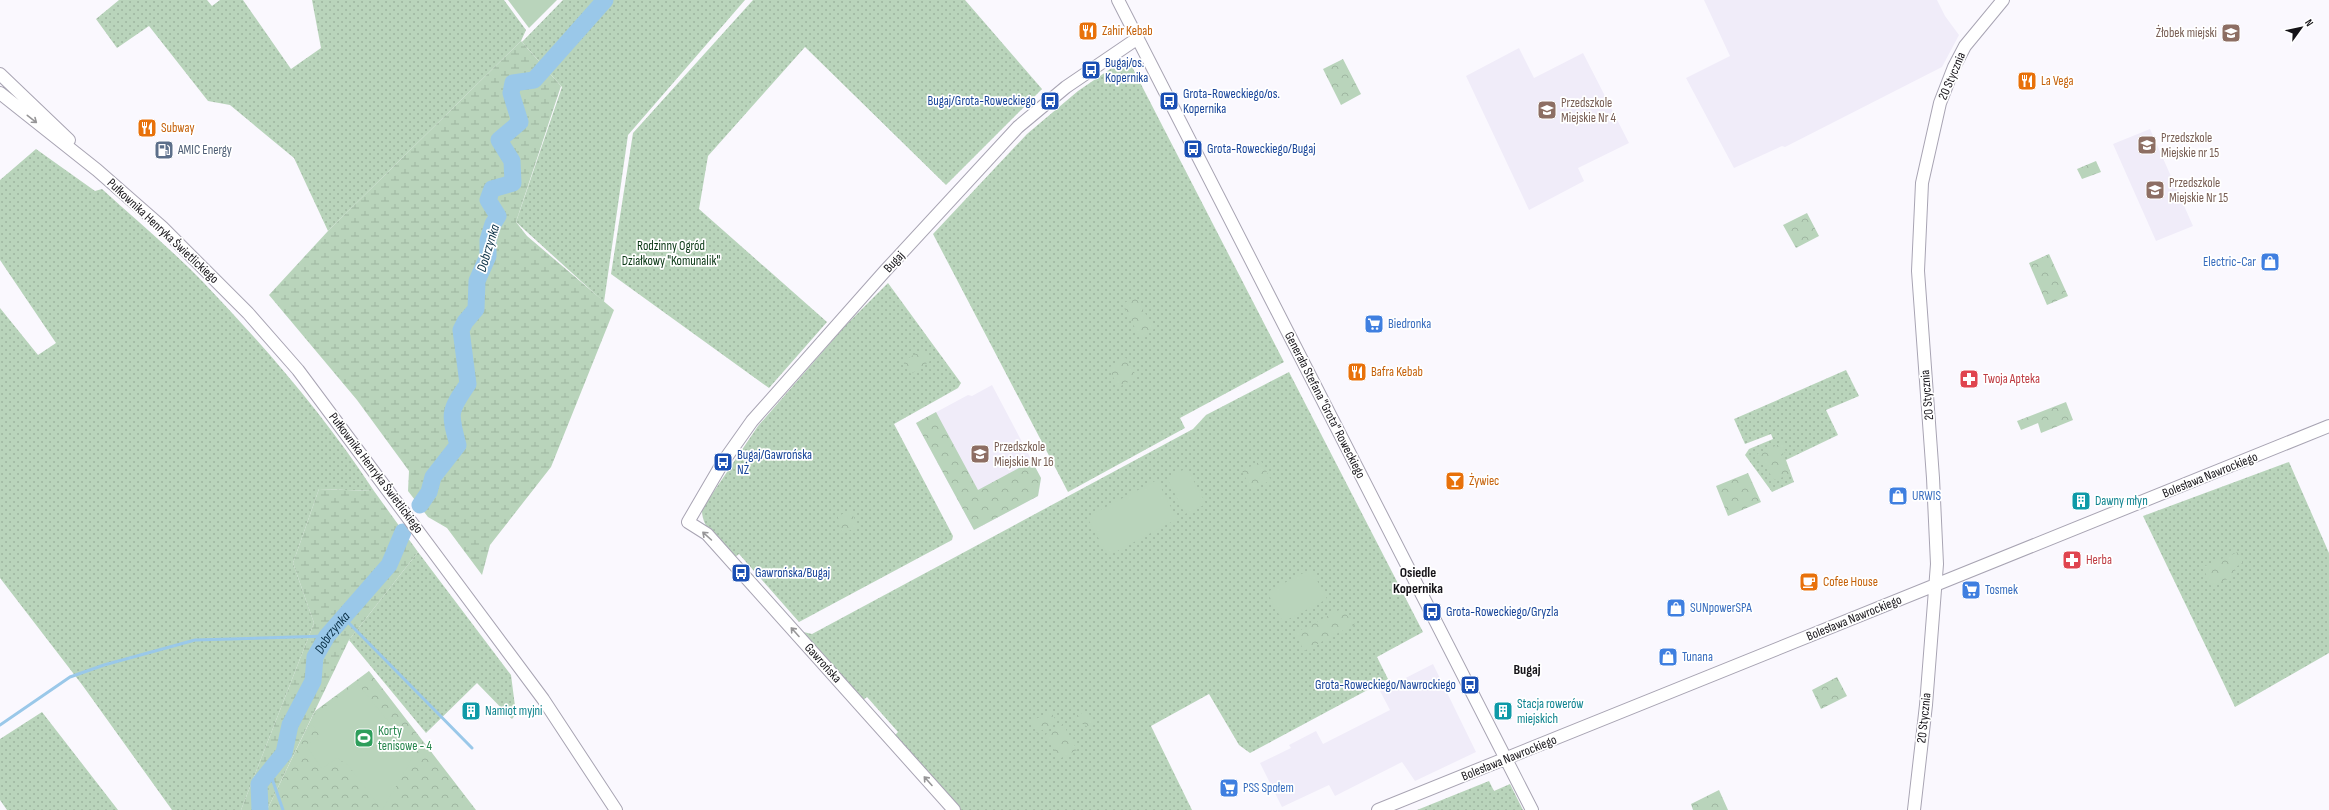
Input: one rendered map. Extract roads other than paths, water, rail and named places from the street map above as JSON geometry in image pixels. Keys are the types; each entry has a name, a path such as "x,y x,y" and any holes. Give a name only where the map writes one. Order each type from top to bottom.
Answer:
{"street":[{"name":"Generała Stefana \"Grota\" Roweckiego","path":"1118,0 1532,810"},
{"name":"20 Stycznia","path":"1914,810 1936,585 1933,478 1918,271 1922,183 1940,103 1954,67 1965,46 2003,0"},
{"name":"Bugaj","path":"688,522 723,462 752,421 845,315 1018,127 1066,87 1138,38"},
{"name":"Pułkownika Henryka Świetlickiego","path":"0,74 28,99 97,170"},
{"name":"Pułkownika Henryka Świetlickiego","path":"0,93 97,170 162,227 248,313 298,370 543,699 616,810"},
{"name":"Bolesława Nawrockiego","path":"1378,810 2329,426"},
{"name":"Gawrońska","path":"688,522 707,534 954,810"}],"waterway":[{"name":"Dobrzynka","path":"420,505 429,492 433,477 458,445 453,426 452,413 457,400 468,384 461,330 465,322 476,309 477,281 488,256 488,240 493,224 498,216 488,200 492,189 513,183 512,161 499,140 520,122 511,93 513,83 534,80 605,0"},
{"name":"Dobrzynka","path":"260,810 259,784 284,753 290,725 313,681 315,657 327,636 389,565 403,532"},
{"path":"343,617 472,748"},
{"path":"0,725 70,677 104,665 195,640 327,636"},
{"path":"269,770 283,810"}],"place":[{"name":"Zahir Kebab","path":"1088,31"},
{"name":"Żłobek miejski","path":"2231,33"},
{"name":"Bugaj/os. Kopernika","path":"1091,70"},
{"name":"La Vega","path":"2027,81"},
{"name":"Bugaj/Grota-Roweckiego","path":"1050,101"},
{"name":"Grota-Roweckiego/os. Kopernika","path":"1169,101"},
{"name":"Przedszkole Miejskie Nr 4","path":"1547,110"},
{"name":"Subway","path":"147,128"},
{"name":"Przedszkole Miejskie nr 15","path":"2147,145"},
{"name":"Grota-Roweckiego/Bugaj","path":"1193,149"},
{"name":"AMIC Energy","path":"164,150"},
{"name":"Przedszkole Miejskie Nr 15","path":"2155,190"},
{"name":"Electric-Car","path":"2270,262"},
{"name":"Biedronka","path":"1374,324"},
{"name":"Bafra Kebab","path":"1357,372"},
{"name":"Twoja Apteka","path":"1969,379"},
{"name":"Przedszkole Miejskie Nr 16","path":"980,454"},
{"name":"Bugaj/Gawrońska NŻ","path":"723,462"},
{"name":"Żywiec","path":"1455,481"},
{"name":"URWIS","path":"1898,496"},
{"name":"Dawny młyn","path":"2081,501"},
{"name":"Herba","path":"2072,560"},
{"name":"Gawrońska/Bugaj","path":"741,573"},
{"name":"Cofee House","path":"1809,582"},
{"name":"Tosmek","path":"1971,590"},
{"name":"SUNpowerSPA","path":"1676,608"},
{"name":"Grota-Roweckiego/Gryzla","path":"1432,612"},
{"name":"Tunana","path":"1668,657"},
{"name":"Grota-Roweckiego/Nawrockiego","path":"1470,685"},
{"name":"Namiot myjni","path":"471,711"},
{"name":"Stacja rowerów miejskich","path":"1503,711"},
{"name":"Korty tenisowe - 4","path":"364,738"},
{"name":"PSS Społem","path":"1229,788"}],"district":[{"name":"Osiedle Kopernika","path":"1418,580"},
{"name":"Bugaj","path":"1527,669"}],"park label":[{"name":"Rodzinny Ogród Działkowy \"Komunalik\"","path":"671,254"}]}
